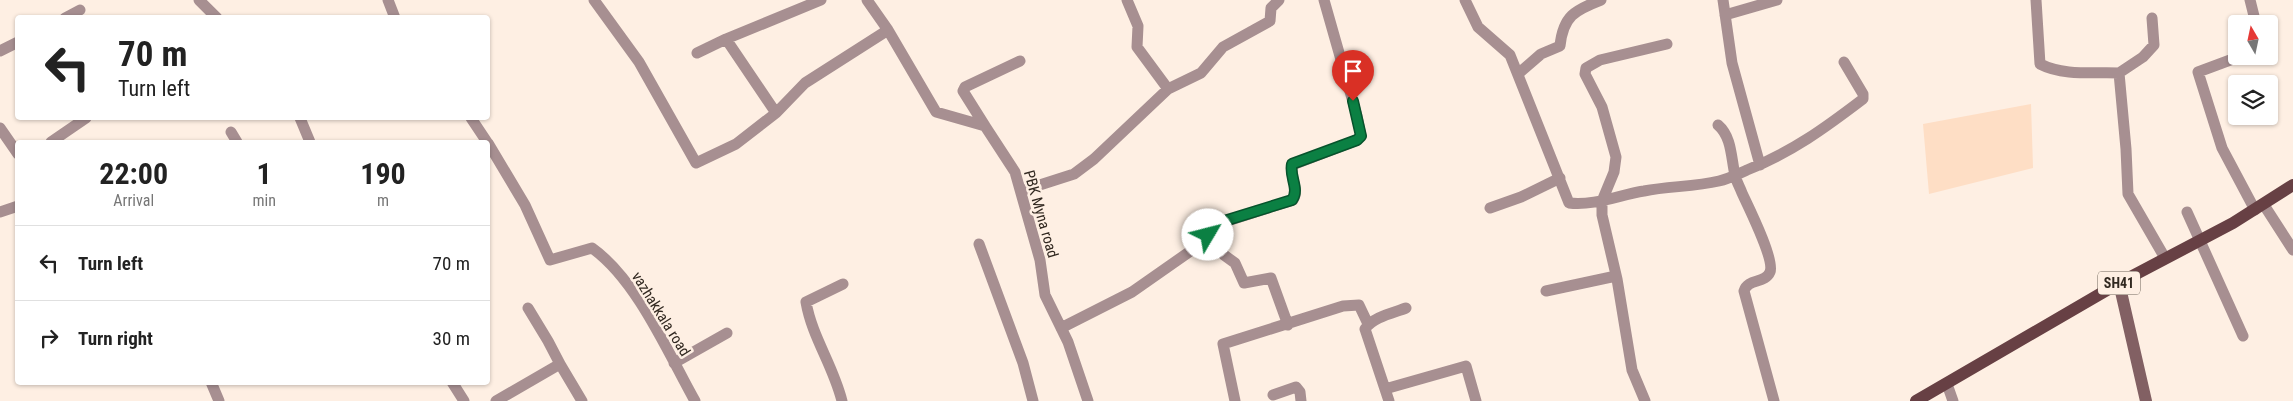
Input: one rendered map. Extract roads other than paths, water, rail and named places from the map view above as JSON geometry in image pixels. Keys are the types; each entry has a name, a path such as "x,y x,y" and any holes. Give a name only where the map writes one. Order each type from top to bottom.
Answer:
{"main road":[{"name":"SH41","path":"1947,384 2119,283 2259,208 2293,185"},
{"path":"2119,283 2146,401"},
{"path":"1916,401 1947,384"}],"street":[{"path":"198,0 214,15"},
{"path":"388,0 394,15"},
{"path":"594,0 639,62 696,163 736,144 776,113 805,83 888,30"},
{"path":"697,53 821,0"},
{"path":"867,0 888,30 936,112 985,126"},
{"path":"1127,0 1138,26 1137,47 1168,90"},
{"path":"1022,191 1074,174 1094,159 1168,90 1200,73 1223,47 1270,21 1271,8 1279,0"},
{"path":"1061,328 1132,292 1192,250 1221,222 1292,200 1296,192 1290,172 1292,164 1357,140 1361,136 1324,0"},
{"path":"1465,0 1478,27 1510,55 1569,203 1602,201 1615,196 1668,187 1688,187 1721,181 1790,150 1820,133 1863,99 1863,94 1844,62"},
{"path":"1518,74 1541,54 1560,46 1561,32 1575,10 1601,0"},
{"path":"1723,0 1732,63 1760,165"},
{"path":"1725,15 1778,0"},
{"path":"2036,0 2040,64 2049,69 2069,72 2119,73 2143,57 2154,45 2152,18"},
{"path":"2250,0 2254,15"},
{"path":"71,15 80,10"},
{"path":"726,40 776,113"},
{"path":"0,51 15,44"},
{"path":"1645,401 1632,370 1616,276 1602,215 1602,201 1614,172 1616,157 1602,107 1585,74 1586,68 1600,60 1667,44"},
{"name":"PBK Myna road","path":"1020,61 965,87 963,91 1016,172 1040,260 1044,295 1068,342 1088,401"},
{"path":"2228,61 2198,72 2222,148 2259,208 2293,250"},
{"path":"2119,73 2128,194 2165,258"},
{"path":"54,140 83,120"},
{"path":"301,120 309,140"},
{"name":"vazhakkala road","path":"473,120 485,140"},
{"path":"1718,125 1725,132 1735,175 1764,242 1770,264 1770,272 1765,277 1750,282 1744,291 1774,401"},
{"path":"0,128 15,150"},
{"name":"vazhakkala road","path":"490,148 525,205 550,260 592,248 603,256 634,291 695,401"},
{"path":"1490,208 1522,197 1560,178"},
{"path":"0,212 15,207"},
{"path":"2187,212 2244,336"},
{"path":"1208,235 1224,255 1235,263 1244,283 1271,278 1288,325"},
{"path":"979,244 1023,363 1033,401"},
{"path":"1546,291 1616,276"},
{"path":"842,401 837,379 810,323 806,302 843,284"},
{"path":"1235,401 1223,344 1288,325 1343,306 1359,306 1368,324"},
{"path":"528,308 582,401"},
{"path":"1389,401 1365,329 1368,324 1406,308"},
{"path":"674,363 727,334"},
{"path":"496,401 560,364"},
{"path":"1386,389 1466,366 1476,401"},
{"path":"1947,384 1953,401"},
{"path":"212,385 220,401"},
{"path":"454,385 464,401"},
{"path":"1273,395 1296,387 1300,392 1301,401"}]}
